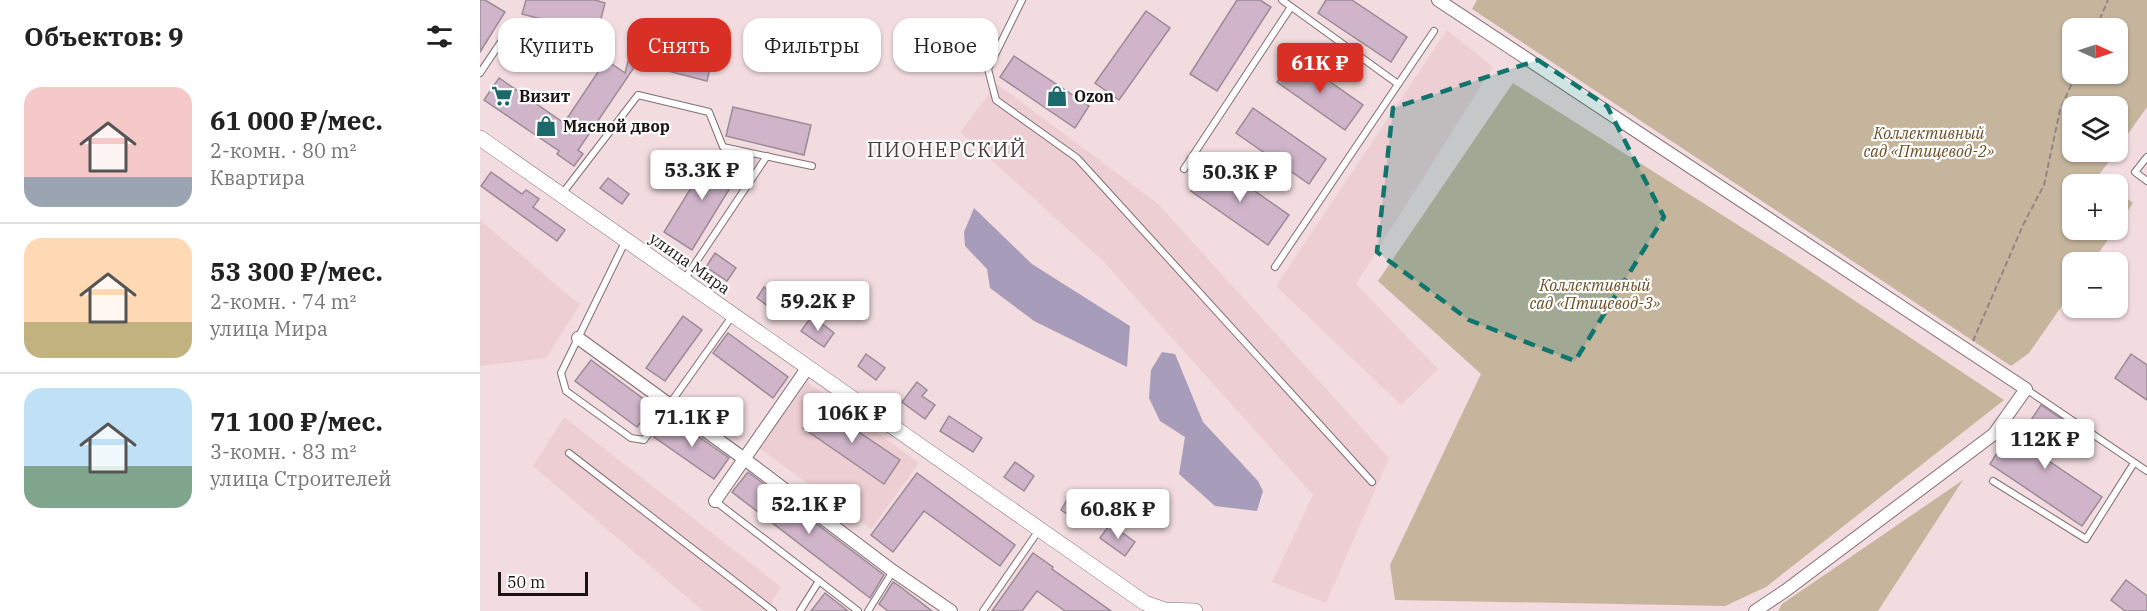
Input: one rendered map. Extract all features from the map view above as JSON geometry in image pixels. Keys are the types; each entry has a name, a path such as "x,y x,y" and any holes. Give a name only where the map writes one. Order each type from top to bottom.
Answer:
{"street":[{"path":"1438,0 2026,389 1994,434 1755,611"},
{"name":"улица Мира","path":"480,138 1144,603 1165,611 1195,611"},
{"path":"578,338 893,571 951,611"},
{"path":"715,501 808,367"}],"lane":[{"path":"1022,0 988,69 996,100 1077,158 1372,482"},
{"path":"1282,0 1398,84"},
{"path":"1184,169 1291,7"},
{"path":"1275,267 1434,31"},
{"path":"480,73 498,46"},
{"path":"562,195 638,95 709,112 723,147 812,166"},
{"path":"684,280 767,156"},
{"path":"2147,157 2135,172 2147,181"},
{"path":"626,240 561,373 566,391 631,438 644,440 733,315"},
{"path":"2026,389 2147,471"},
{"path":"569,453 773,611"},
{"path":"1994,481 2086,539 2134,463"},
{"path":"715,501 858,611"},
{"path":"983,611 1039,529"},
{"path":"868,611 893,571"},
{"path":"800,611 819,581"}],"path":[{"path":"2100,18 2108,0"},
{"path":"1969,351 2023,225 2044,184 2060,110 2072,84"}],"highlighted area":[{"path":"1538,60 1607,106 1664,217 1575,361 1469,320 1377,252 1393,108"}],"shaded area":[{"path":"1447,30 1493,67 1356,284 1438,369 1401,405 1276,286"},
{"path":"997,84 1157,203 1389,458 1326,603 1272,582 1313,495 1103,261 960,132"},
{"path":"974,208 1032,264 1130,326 1127,367 1034,321 990,288 987,269 965,246 964,232"},
{"path":"480,220 580,305 546,358 480,366"},
{"path":"1162,352 1175,354 1203,422 1258,481 1263,491 1257,511 1215,506 1179,474 1185,437 1160,421 1149,398 1151,370"},
{"path":"807,382 919,463 871,529 759,448"},
{"path":"564,417 781,587 767,611 703,611 533,466"}],"green space":[{"name":"Коллективный сад «Птицевод-2»","path":"1477,0 2147,0 2147,107 2128,134 2128,96 2062,96 2062,162 2108,162 2100,174 2062,174 2062,240 2108,240 2099,252 2062,252 2062,306 2029,353 2011,366 1472,9"},
{"name":"Коллективный сад «Птицевод-3»","path":"1513,83 1792,259 2004,400 1766,587 1725,606 1395,600 1390,565 1481,374 1378,281"},
{"path":"2128,199 2133,203 2128,210"},
{"path":"1963,480 1878,611 1778,611 1782,604"}],"building":[{"path":"480,0 485,0 505,12 501,18 498,18 498,23 480,52"},
{"path":"526,0 595,0 605,3 601,18 537,18 522,14"},
{"path":"1237,0 1260,0 1271,7 1217,91 1190,74"},
{"path":"1326,0 1352,0 1407,37 1391,62 1318,13"},
{"path":"1146,11 1170,28 1119,100 1095,83"},
{"path":"1014,56 1089,106 1075,128 1000,77"},
{"path":"1295,57 1363,105 1345,130 1277,82"},
{"path":"627,65 627,72 631,72 578,150 583,154 574,166 557,154 559,151 484,100 499,78 564,123 598,72 615,72 615,66 625,73"},
{"path":"672,72 709,72 707,81"},
{"path":"733,107 811,125 804,155 726,136"},
{"path":"1253,108 1326,159 1309,184 1236,133"},
{"path":"713,152 741,170 692,250 664,232"},
{"path":"1212,161 1289,215 1268,245 1191,191"},
{"path":"491,172 522,194 526,190 539,199 533,207 565,230 557,241 481,186"},
{"path":"608,178 629,194 622,204 600,188"},
{"path":"715,253 736,268 727,281 706,267"},
{"path":"764,287 788,304 780,315 757,298"},
{"path":"683,316 702,330 665,381 646,368"},
{"path":"812,316 834,333 824,347 801,331"},
{"path":"728,333 788,377 773,398 713,353"},
{"path":"866,354 885,368 876,380 858,366"},
{"path":"2131,354 2147,365 2147,400 2115,378"},
{"path":"591,360 653,406 637,427 575,381"},
{"path":"917,382 927,390 922,396 935,405 925,419 902,402"},
{"path":"819,405 900,460 884,484 803,428"},
{"path":"2041,405 2069,424 2061,436 2046,426 2031,449 2102,497 2082,526 1990,464 2009,434 2018,440"},
{"path":"669,416 729,458 714,479 654,437"},
{"path":"949,416 982,438 973,452 940,431"},
{"path":"1015,462 1034,476 1024,491 1004,477"},
{"path":"748,472 884,575 870,598 732,492"},
{"path":"917,473 1015,545 1000,566 924,511 893,552 871,535"},
{"path":"1070,495 1089,507 1079,522 1061,510"},
{"path":"1110,524 1135,542 1125,556 1100,538"},
{"path":"1033,553 1111,611 1065,611 1037,591 1022,611 992,611"},
{"path":"2126,580 2147,596 2147,611 2125,611 2111,600"},
{"path":"893,582 932,611 888,611 879,604"},
{"path":"825,593 848,611 811,611"}],"place":[{"name":"Визит","path":"502,96"},
{"name":"Ozon","path":"1057,96"},
{"name":"Мясной двор","path":"546,126"}],"district":[{"name":"ПИОНЕРСКИЙ","path":"947,150"}]}
